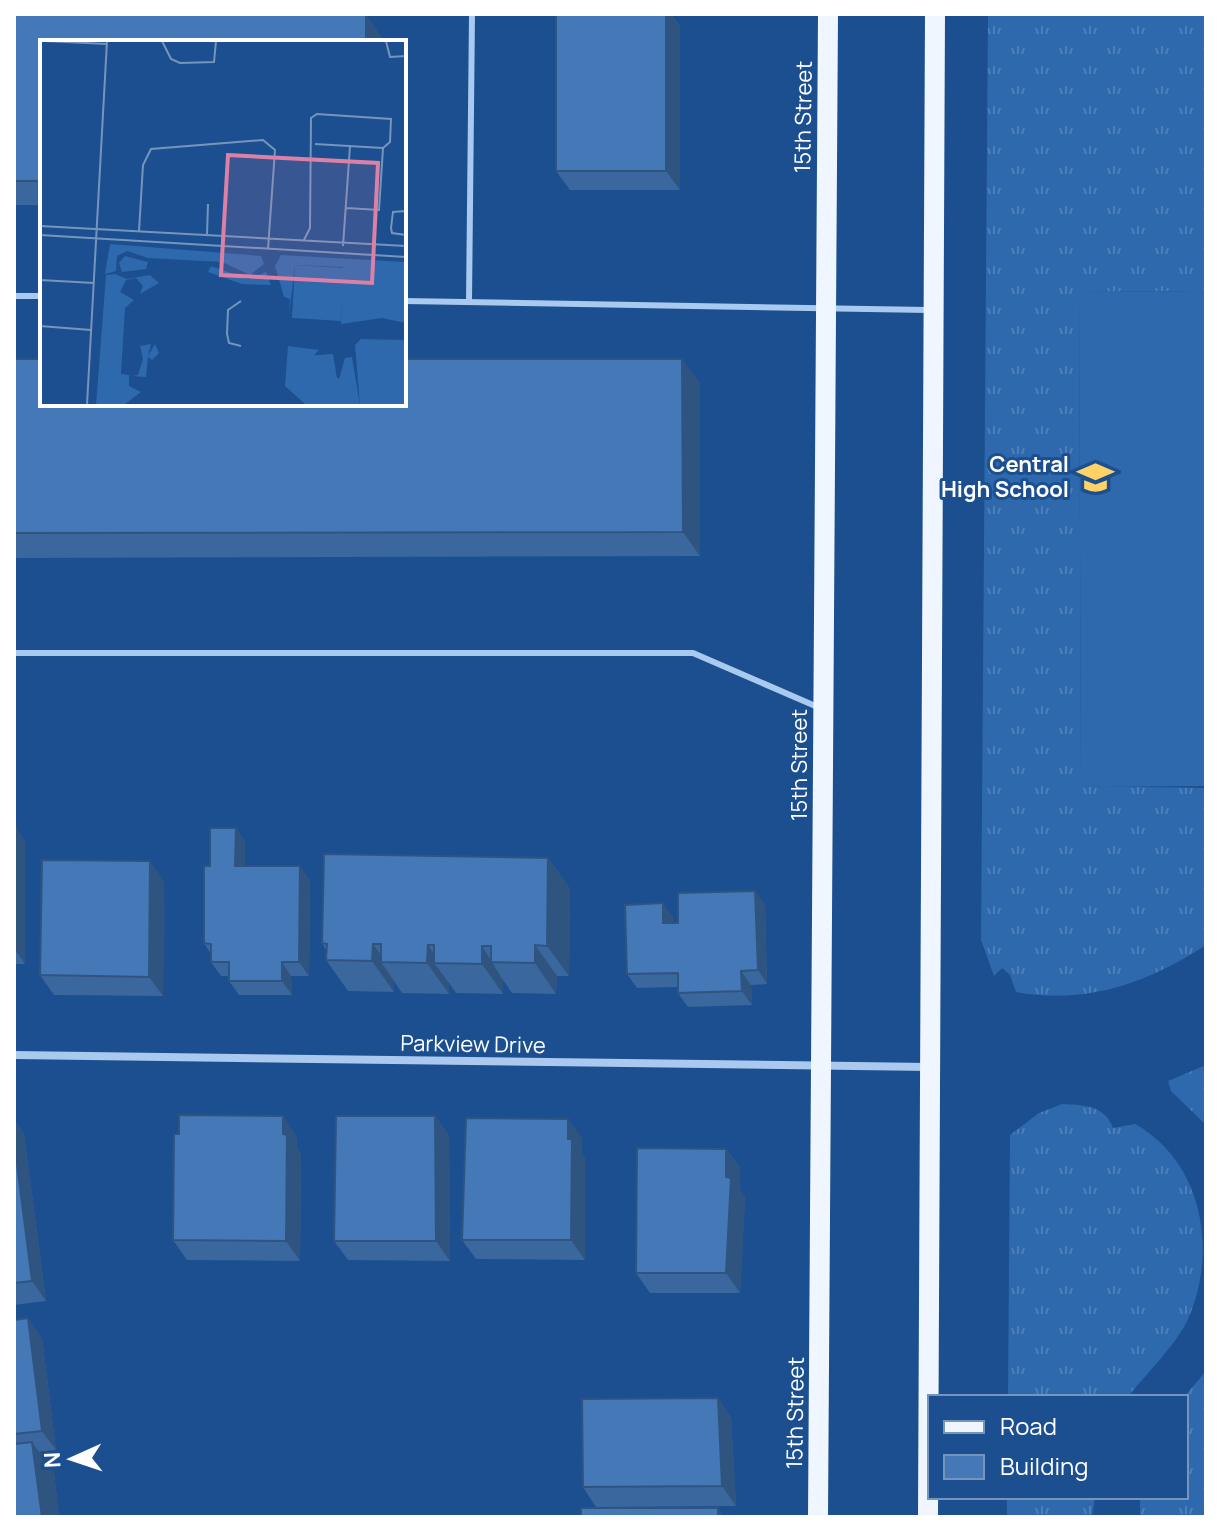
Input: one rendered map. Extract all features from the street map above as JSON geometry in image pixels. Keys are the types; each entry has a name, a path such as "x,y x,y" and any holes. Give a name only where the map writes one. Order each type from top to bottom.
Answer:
{"main road":[{"name":"15th Street","path":"818,1517 828,14"},
{"path":"929,1395 935,14"}],"street":[{"name":"Parkview Drive","path":"14,1055 931,1067"}],"lane":[{"path":"469,302 472,14"},
{"path":"14,296 40,296"},
{"path":"406,301 932,310"},
{"path":"14,653 693,653 823,710"}],"green space":[{"path":"988,14 1206,14 1206,291 1079,292 1081,786 1206,788 1206,945 1139,980 1092,993 1042,995 1016,992 1010,975 1002,968 994,976 981,940"},
{"path":"1206,291 1206,786 1081,787 1079,292"},
{"path":"1206,1065 1206,1125 1171,1091 1168,1081"},
{"path":"1062,1104 1078,1105 1099,1111 1113,1128 1135,1124 1158,1140 1190,1184 1202,1237 1202,1265 1197,1293 1183,1329 1130,1395 1008,1395 1010,1135 1039,1113"},
{"path":"1206,1371 1204,1517 1140,1517 1140,1499 1188,1499 1186,1395"},
{"path":"1007,1499 1095,1499 1092,1517 1007,1517"}],"building":[{"path":"14,14 366,15 366,40 40,40 40,181 14,181"},
{"path":"556,14 666,14 666,171 556,171"},
{"path":"14,359 40,359 40,406 406,406 406,359 682,359 683,532 14,533"},
{"path":"16,827 16,951 14,950"},
{"path":"210,828 236,828 235,866 300,866 299,962 282,962 282,981 229,981 229,962 211,962 211,944 204,943 204,866 210,866"},
{"path":"324,854 548,858 547,946 535,945 535,963 491,962 491,946 482,946 482,964 434,963 434,945 428,945 427,963 381,962 381,944 373,944 372,961 326,960 327,944 322,943"},
{"path":"42,860 150,861 149,977 40,975"},
{"path":"755,891 758,970 741,971 742,991 678,993 678,973 627,974 625,905 663,903 663,923 678,923 678,893"},
{"path":"179,1115 283,1116 283,1134 287,1135 286,1241 173,1240 174,1134 179,1134"},
{"path":"336,1116 435,1116 436,1241 334,1241"},
{"path":"466,1118 568,1119 568,1139 572,1139 571,1240 462,1240"},
{"path":"14,1141 32,1281 14,1283"},
{"path":"637,1148 726,1149 726,1177 731,1178 726,1273 636,1273"},
{"path":"28,1318 42,1431 14,1434 14,1320"},
{"path":"718,1398 722,1486 583,1487 582,1399"},
{"path":"32,1442 42,1517 14,1517 14,1444"},
{"path":"581,1508 718,1508 718,1517 581,1517"}],"place":[{"name":"Central High School","path":"1095,477"}]}
